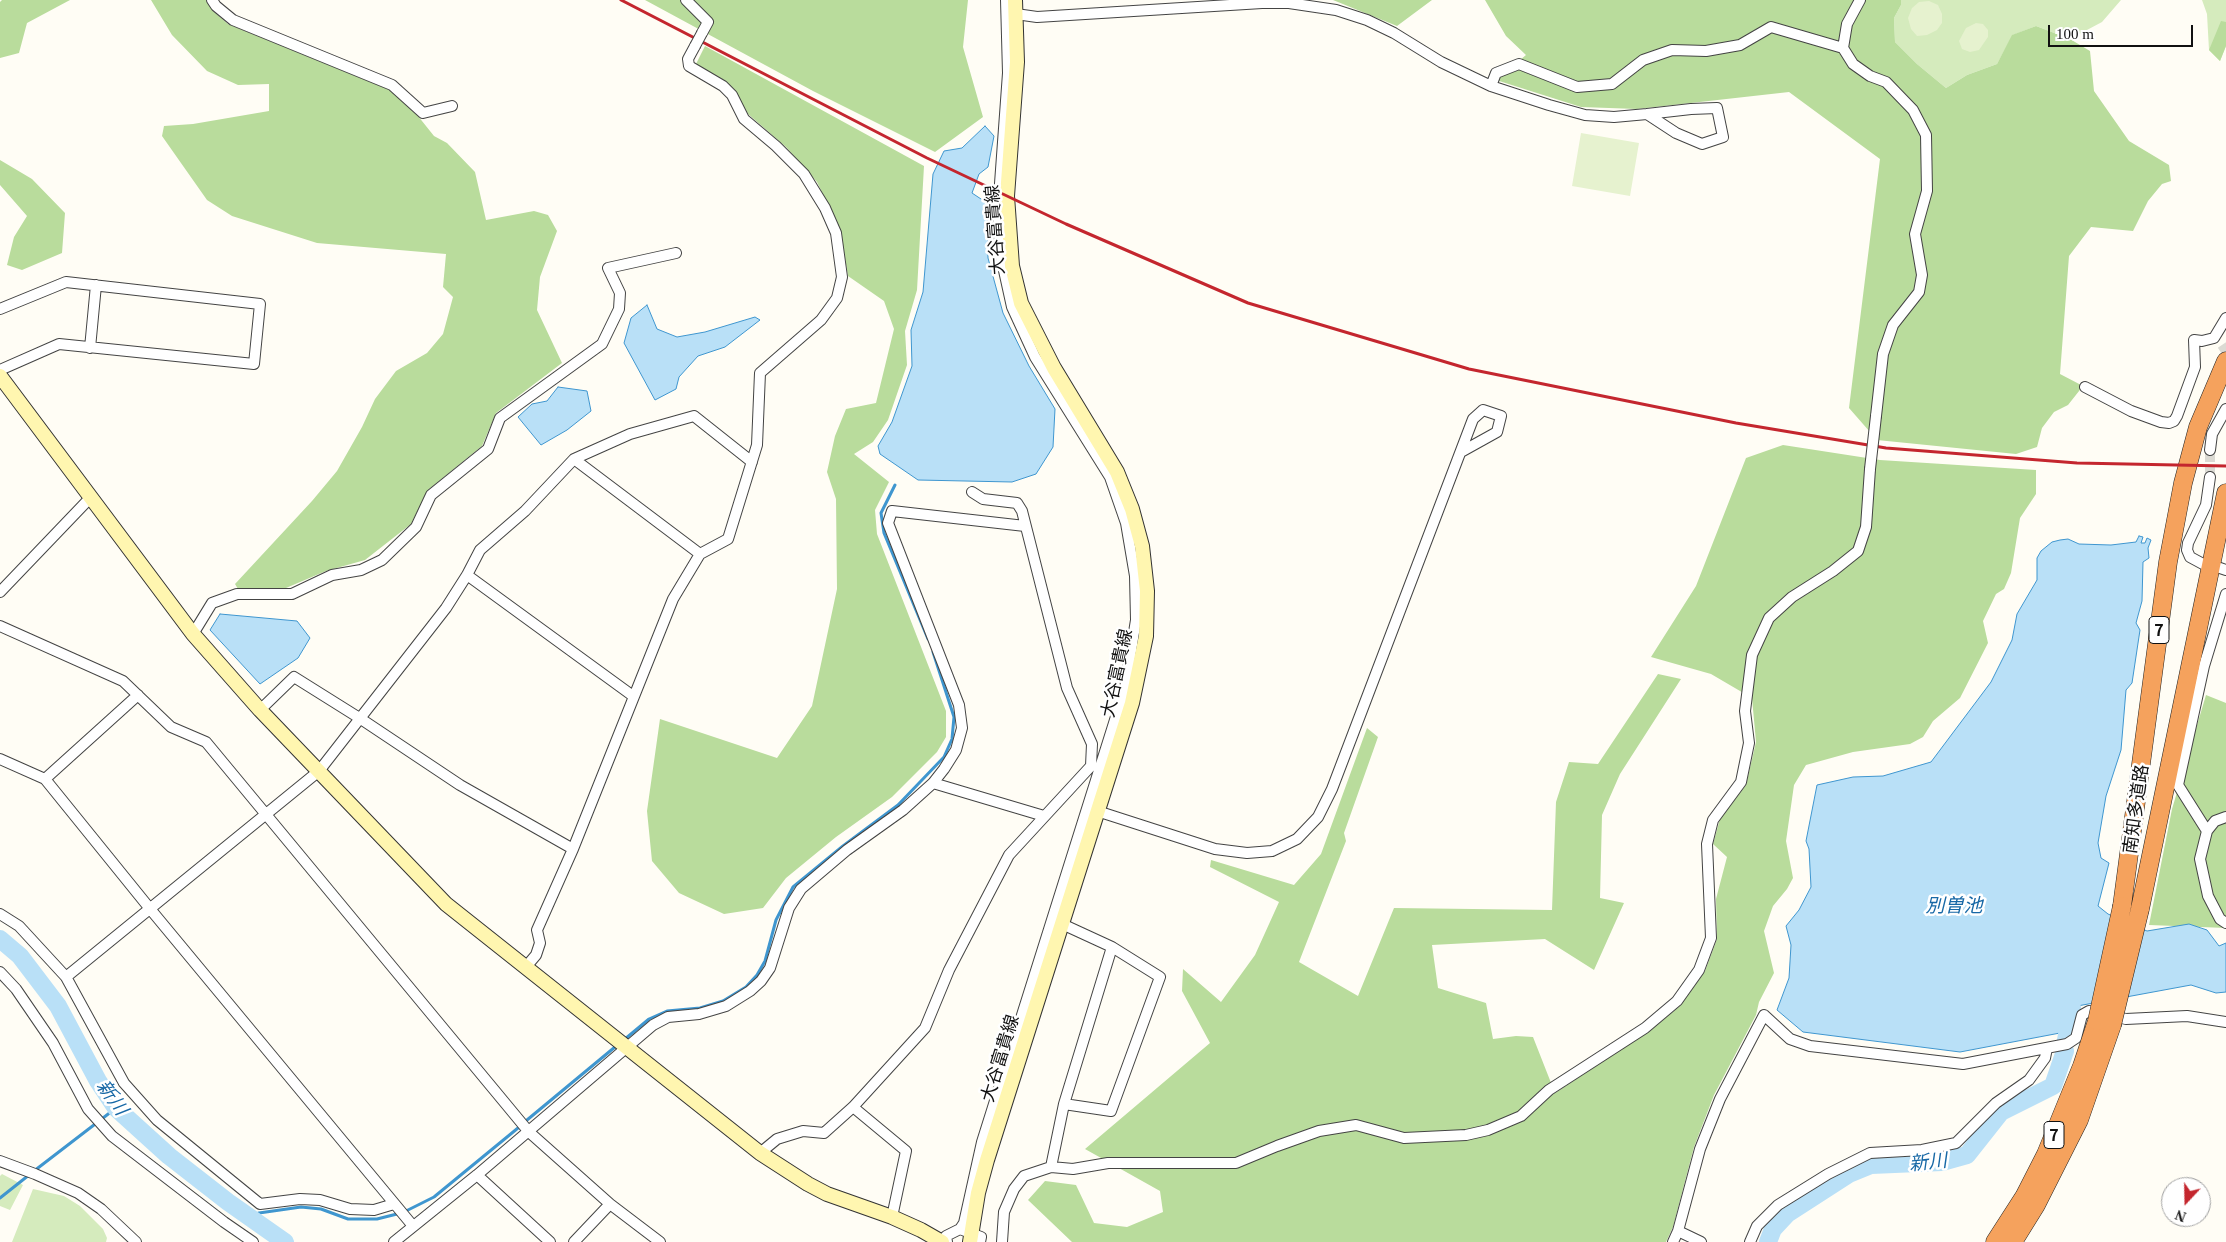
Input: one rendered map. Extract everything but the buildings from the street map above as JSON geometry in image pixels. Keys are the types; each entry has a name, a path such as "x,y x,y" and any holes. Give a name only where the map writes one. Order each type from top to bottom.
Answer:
{"highway":[{"name":"南知多道路","path":"1995,1242 2024,1197 2046,1154 2076,1082 2105,1023 2168,562 2190,452 2224,353"},
{"name":"南知多道路","path":"2013,1242 2036,1205 2079,1120 2105,1023 2140,909 2226,493"}],"street":[{"path":"212,0 216,6 233,20 392,84 423,113 452,106"},
{"path":"525,968 536,954 540,943 537,930 573,849 673,599 700,554 728,539 757,445 760,373 821,320 837,298 842,277 836,233 825,208 804,174 776,146 744,119 732,95 724,86 689,66 688,59 708,22 686,0"},
{"path":"948,1242 946,1236 970,1237 964,1223 982,1142 1125,688 1136,620 1136,576 1126,523 1113,486 1089,441 1035,357 1012,307 1001,257 998,211 1008,73 1006,0"},
{"path":"1002,1242 1004,1212 1014,1189 1024,1176 1051,1167 1073,1169 1108,1163 1236,1163 1319,1131 1356,1125 1404,1138 1466,1135 1488,1130 1521,1116 1549,1090 1645,1028 1677,1001 1699,970 1711,938 1707,844 1712,820 1741,782 1749,743 1745,711 1752,655 1769,618 1792,597 1832,571 1858,551 1866,527 1870,469 1883,354 1893,325 1919,292 1922,274 1915,234 1927,192 1926,136 1913,110 1886,82 1870,76 1853,64 1843,48 1847,24 1860,0"},
{"path":"1016,7 1037,17 1262,3 1290,3 1336,10 1368,20 1394,33 1441,62 1491,86 1585,115 1614,117 1691,109 1717,108 1723,137 1702,144 1676,133 1648,114"},
{"name":"大谷富貴線","path":"970,1237 987,1160 1132,703 1146,636 1147,591 1142,546 1132,508 1117,472 1054,368 1021,303 1012,266 1007,196 1016,62 1016,7"},
{"path":"1491,86 1496,73 1519,64 1577,87 1612,84 1643,60 1672,50 1706,51 1740,45 1771,27 1843,48"},
{"path":"193,634 212,603 237,594 292,594 332,575 361,570 382,560 416,527 430,495 488,449 500,418 602,344 619,310 620,293 608,268 676,253"},
{"path":"0,309 66,282 260,304 254,364 60,344 0,370"},
{"path":"90,348 96,284"},
{"path":"2085,387 2131,411 2169,423 2177,416 2193,376 2196,359 2194,340 2202,341 2214,338 2226,318"},
{"path":"2214,338 2224,353"},
{"path":"0,376 193,634 260,710 446,904 760,1153 821,1191 892,1217 942,1242"},
{"path":"2210,450 2212,434 2226,409"},
{"path":"66,978 319,772 362,719 446,608 480,550 525,511 574,459 630,434 694,416 752,462"},
{"path":"1097,811 1215,849 1247,853 1272,851 1297,839 1318,817 1332,790 1461,452"},
{"path":"574,459 700,554"},
{"path":"2202,564 2190,557 2187,550 2188,543 2206,505 2210,477"},
{"path":"760,1153 777,1139 804,1131 824,1133 853,1107 925,1028 949,970 1009,855 1091,766 1092,744 1066,688 1022,511 1016,503 983,499 972,492"},
{"path":"2,586 90,498"},
{"path":"394,1242 478,1175 653,1025 668,1018 699,1014 726,1006 750,991 761,981 770,968 789,908 801,889 847,850 903,810 933,783 956,750 962,728 959,705 888,523 892,511 1025,526"},
{"path":"467,575 633,696"},
{"path":"2207,831 2178,785 2204,666 2226,594"},
{"path":"0,626 124,682 171,726 206,742 529,1132 610,1204 660,1242"},
{"path":"260,710 294,677 362,719 460,785 573,849"},
{"path":"45,779 138,695"},
{"path":"0,759 45,779 150,910 413,1226"},
{"path":"933,783 1044,816"},
{"path":"2226,817 2215,821 2207,831 2200,859 2202,876 2208,896 2220,919 2226,923"},
{"path":"0,914 19,926 66,978 124,1083 157,1120 260,1204 300,1199 320,1200 350,1209 374,1210 394,1204"},
{"path":"1062,924 1112,947 1160,977 1111,1111 1064,1104"},
{"path":"1051,1167 1064,1104 1112,947"},
{"path":"0,972 16,989 53,1043 88,1110 112,1136 253,1242"},
{"path":"1672,1242 1678,1231 1700,1149 1720,1099 1764,1015 1790,1039 1819,1048 1963,1064 2067,1044 2076,1038 2082,1015 2089,1011 2136,1020 2187,1016 2226,1022"},
{"path":"1750,1242 1757,1226 1778,1205 1828,1174 1870,1153 1922,1150 1956,1143 1996,1103 2029,1080 2045,1058 2047,1048"},
{"path":"853,1107 906,1151 892,1217"},
{"path":"0,1162 35,1174 78,1193 101,1209 136,1242"},
{"path":"478,1175 550,1242"},
{"path":"574,1242 610,1204"},
{"path":"1678,1231 1701,1242"}],"green space":[{"path":"2,0 70,0 27,23 19,53 0,58 0,2"},
{"path":"151,0 206,0 212,10 228,24 390,90 418,116 434,136 447,143 475,172 486,220 534,211 548,215 557,231 540,277 537,310 562,363 496,413 482,446 428,490 411,524 365,560 326,571 286,588 238,589 235,584 312,501 337,471 362,427 375,399 396,371 427,353 443,334 453,297 443,287 446,254 317,243 232,216 207,200 162,136 164,126 193,124 269,111 269,84 238,85 207,71 172,35"},
{"path":"645,0 968,0 963,47 983,117 935,152 813,91"},
{"path":"1333,0 1432,0 1397,26"},
{"path":"1485,0 1901,0 1901,5 1894,18 1895,42 1917,64 1946,88 1967,75 1997,64 2012,35 2036,26 2070,39 2090,51 2094,91 2129,141 2169,165 2171,181 2162,184 2148,201 2133,231 2091,227 2069,256 2060,374 2083,386 2068,405 2054,412 2042,428 2037,447 2016,454 1877,440 1849,408 1880,159 1789,92 1637,109 1581,107 1496,80 1526,55 1506,36"},
{"path":"1901,0 2121,0 2102,22 2070,39 2036,26 2013,35 1997,64 1967,75 1946,88 1917,64 1895,42 1894,18 1901,5"},
{"path":"2202,0 2226,0 2226,46 2220,61 2209,50 2207,14"},
{"path":"1929,1 1938,5 1942,14 1942,23 1937,30 1927,35 1917,36 1911,29 1908,18 1912,8 1919,2"},
{"path":"2221,21 2226,22 2226,46 2220,61 2209,50"},
{"path":"1976,23 1983,24 1988,30 1988,37 1979,50 1970,52 1962,49 1959,41 1966,28"},
{"path":"705,46 924,166 917,290 905,331 907,365 888,420 873,442 854,454 889,482 875,510 877,534 946,711 946,737 937,752 892,797 836,837 786,878 763,908 724,914 679,893 652,861 647,811 660,719 777,758 812,706 837,589 836,499 827,472 835,436 846,409 876,403 894,329 884,301 848,276 840,229 817,182 786,147 748,114 734,89 696,64"},
{"path":"1581,133 1639,143 1630,196 1572,186"},
{"path":"0,160 32,179 65,213 62,253 22,270 7,265 14,237 27,216 0,185"},
{"path":"1783,445 1880,460 2036,470 2036,494 2020,518 2011,573 2004,589 1996,594 1983,621 1988,643 1960,698 1933,721 1923,737 1910,744 1853,752 1806,765 1794,785 1786,841 1793,878 1787,889 1773,906 1764,931 1774,973 1759,1002 1756,1015 1714,1095 1694,1147 1673,1227 1666,1242 1072,1242 1028,1200 1045,1181 1076,1185 1094,1223 1127,1227 1163,1212 1160,1191 1085,1149 1210,1043 1182,991 1183,969 1221,1002 1255,955 1279,902 1210,867 1211,860 1294,885 1321,854 1367,728 1378,737 1344,833 1346,841 1299,962 1358,996 1394,908 1552,910 1556,802 1569,762 1598,764 1658,674 1681,679 1620,774 1602,815 1600,898 1624,903 1594,970 1545,939 1432,945 1438,988 1486,1003 1493,1039 1516,1036 1533,1037 1555,1093 1648,1032 1680,1006 1705,971 1717,939 1716,899 1727,857 1713,844 1720,819 1746,785 1756,742 1752,698 1711,674 1651,657 1696,586 1746,458"},
{"path":"2206,695 2226,703 2226,928 2149,925 2172,809"},
{"path":"2,1174 23,1185 10,1210 0,1206 0,1176"},
{"path":"33,1189 64,1196 80,1206 103,1229 107,1238 106,1242 12,1242"}],"water":[{"path":"985,126 994,136 988,167 979,174 972,193 990,205 987,223 988,258 1003,313 1029,366 1055,409 1053,447 1036,474 1012,482 918,480 880,454 878,446 892,422 912,366 911,330 923,292 933,174 944,151 962,148"},
{"path":"647,305 657,329 677,337 705,332 755,317 760,320 725,347 698,356 679,377 676,389 655,400 624,343 631,318"},
{"path":"558,387 587,391 591,411 567,430 541,445 518,417 532,404 547,401"},
{"name":"別曽池","path":"2139,536 2143,537 2141,543 2145,543 2147,538 2151,540 2148,548 2149,558 2143,562 2142,601 2136,623 2140,630 2132,683 2126,690 2121,750 2106,796 2098,843 2101,858 2109,863 2098,906 2108,914 2147,931 2189,924 2207,930 2219,946 2226,943 2226,992 2216,993 2191,985 2072,1007 2068,1006 2060,1033 1960,1052 1803,1032 1777,1010 1789,978 1791,945 1786,926 1799,910 1811,887 1809,849 1806,841 1817,785 1853,777 1883,776 1931,762 1991,682 2012,640 2017,614 2037,580 2037,558 2041,551 2052,542 2060,540 2068,539 2079,544 2111,545 2136,542"},
{"path":"220,614 297,621 310,638 298,658 260,684 210,630"}],"waterway":[{"path":"895,485 881,513 884,533 928,639"},
{"path":"625,1039 649,1019 667,1011 700,1008 723,1001 746,987 757,975 765,961 776,920 793,887 843,846 898,805 944,757 952,739 954,717 933,652"},
{"name":"新川","path":"0,939 20,956 58,1006 98,1081 116,1108 169,1156 228,1202 285,1242"},
{"name":"新川","path":"2066,1040 2072,1007"},
{"path":"527,1120 615,1047"},
{"name":"新川","path":"1768,1242 1773,1229 1787,1214 1849,1174 1871,1165 1942,1162 1967,1155 2001,1112 2053,1086 2065,1051"},
{"path":"34,1171 116,1108"},
{"path":"406,1211 434,1197 518,1128"},
{"path":"0,1198 29,1175"},
{"path":"249,1217 259,1213 301,1207 321,1209 348,1219 377,1219 397,1214"}],"tunnel":[{"path":"2222,345 2226,351"},
{"path":"2210,450 2210,477"}],"railway":[{"path":"621,0 927,158 1066,224 1248,303 1469,369 1736,423 1886,448 2077,463 2226,466"}]}
